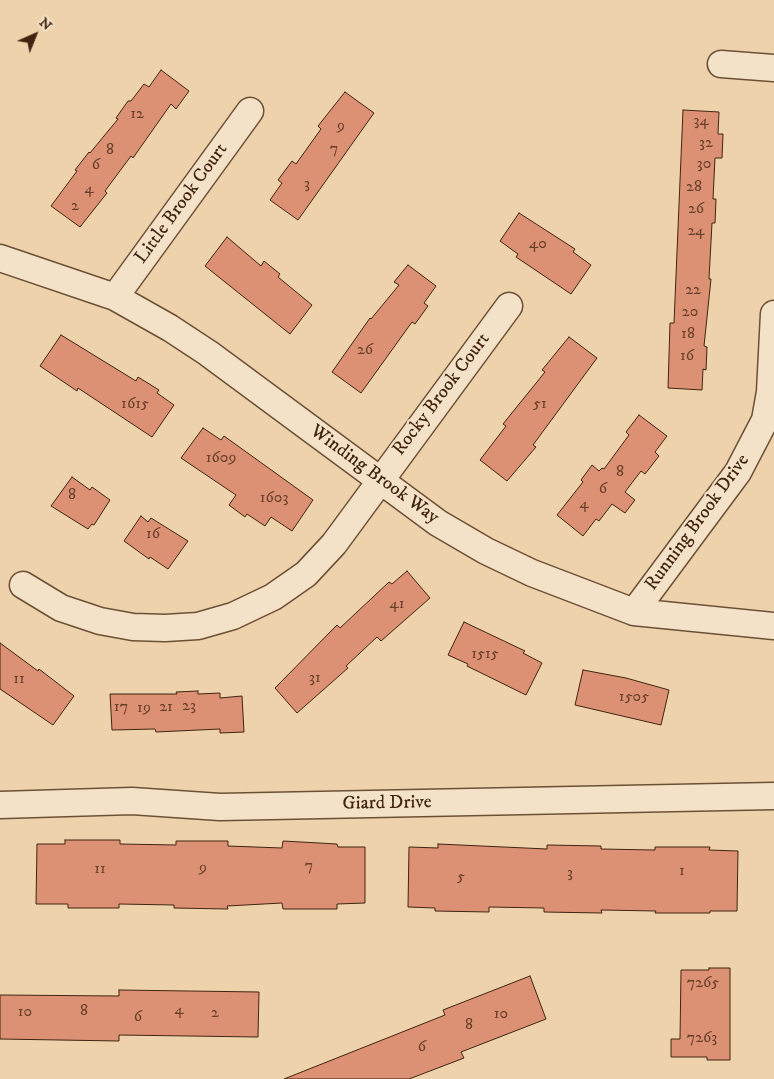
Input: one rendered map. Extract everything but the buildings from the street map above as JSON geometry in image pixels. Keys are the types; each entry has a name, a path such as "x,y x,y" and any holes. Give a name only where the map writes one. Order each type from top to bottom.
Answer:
{"street":[{"path":"721,64 774,68"},
{"name":"Little Brook Court","path":"115,297 250,112"},
{"name":"Winding Brook Way","path":"0,258 115,297 208,353 438,523 486,551 532,573 634,612 774,626"},
{"name":"Rocky Brook Court","path":"23,584 61,608 100,621 133,627 198,626 233,616 273,597 306,574 334,544 509,306"},
{"name":"Running Brook Drive","path":"634,612 738,472 765,420 770,392 774,314"},
{"name":"Giard Drive","path":"0,805 132,801 220,807 774,796"}]}
